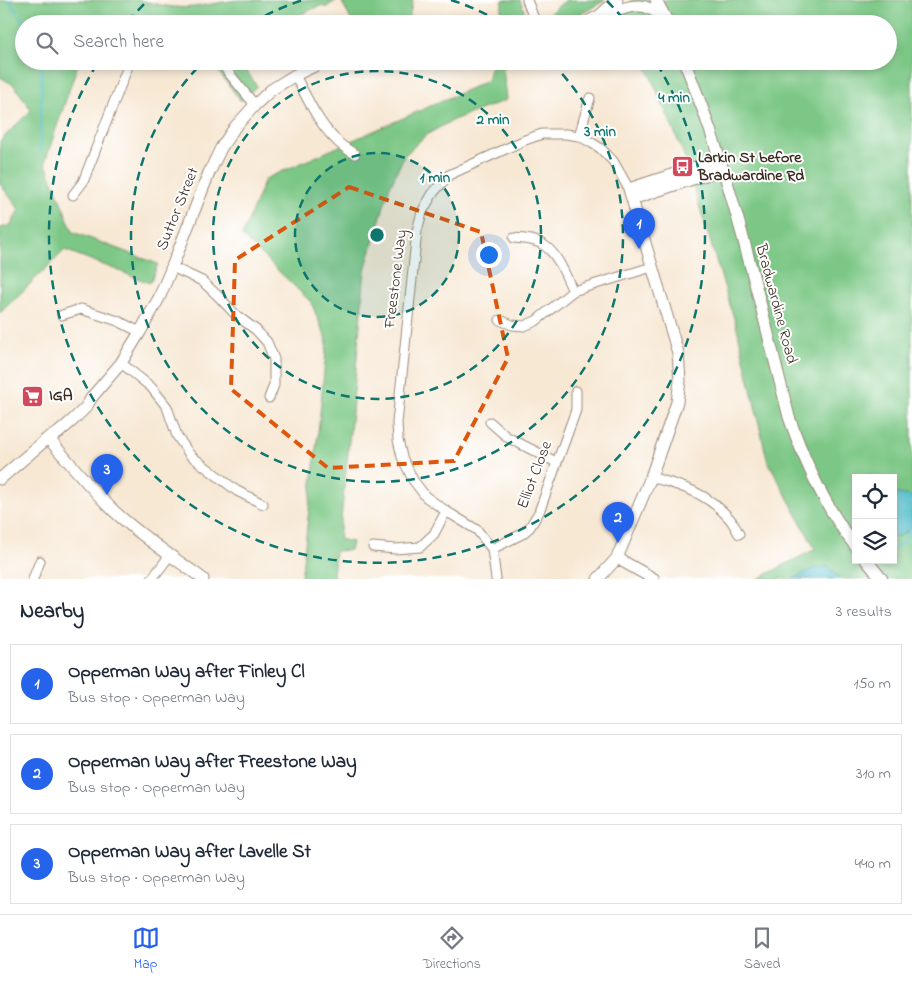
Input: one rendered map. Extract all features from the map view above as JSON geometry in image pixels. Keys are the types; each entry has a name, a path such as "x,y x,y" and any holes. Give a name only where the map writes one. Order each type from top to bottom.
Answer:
{"street":[{"path":"527,0 533,15"},
{"path":"601,15 633,0"},
{"path":"656,0 664,15"},
{"path":"663,0 667,15"},
{"path":"617,6 646,7 660,15"},
{"path":"73,195 83,182 127,70"},
{"path":"226,70 255,105"},
{"name":"Suttor Street","path":"0,479 48,438 58,433 73,420 86,407 92,397 121,363 159,298 221,148 235,127 271,90 306,70"},
{"name":"Bradwardine Road","path":"688,70 698,94 734,203 794,433 823,497 852,541"},
{"path":"295,75 312,108 334,139 355,154"},
{"path":"579,136 590,98"},
{"name":"Freestone Way","path":"492,549 477,530 426,496 413,480 402,457 398,440 397,423 417,231 422,212 433,193 449,175 492,154 542,134 579,136 600,148 618,168 631,194"},
{"path":"598,579 617,558 651,477 677,402 680,382 678,353 631,194 722,164"},
{"path":"514,238 532,240 543,244 556,257 573,290"},
{"path":"500,320 512,325 524,326 530,324 573,290 652,267"},
{"path":"172,268 202,282 267,342 274,359 274,385 269,398"},
{"path":"62,314 81,309 118,321 140,332"},
{"path":"121,363 151,387 167,407 177,436 190,455 236,491 263,504"},
{"name":"Elliot Close","path":"492,549 522,534 530,527 539,512 576,410 576,391"},
{"path":"490,422 507,437 556,462"},
{"path":"48,438 89,486 116,513 203,579"},
{"path":"651,477 686,487 707,498 729,518 739,534"},
{"path":"373,547 395,549 420,547 434,534 446,511"},
{"path":"492,549 496,579"},
{"path":"152,579 170,555"},
{"path":"617,558 654,579"},
{"path":"33,579 40,561"},
{"path":"869,564 882,579"}],"highlighted area":[{"path":"349,187 481,232 508,358 454,461 328,468 231,389 235,260"}],"green space":[{"path":"0,0 140,0 167,6 194,7 240,0 337,0 325,8 323,5 300,15 15,15 15,70 76,70 45,162 73,232 158,264 150,283 65,250 0,313 0,228 11,225 19,209 0,184 0,141 31,110 14,85 0,77"},
{"path":"341,0 413,0 410,15 348,15"},
{"path":"503,0 520,0 526,15 500,15"},
{"path":"566,0 606,0 578,15 547,15"},
{"path":"633,0 656,0 665,15 612,15"},
{"path":"663,0 912,0 912,579 758,579 815,549 767,459 737,328 691,179 690,169 648,70 897,70 897,15 667,15"},
{"path":"217,70 246,70 257,86 241,101"},
{"path":"490,70 503,70 506,100 453,120 426,135 404,156 389,189 365,270 339,539 352,542 350,550 335,551 333,579 301,579 327,341 311,302 242,236 265,179 487,81"}],"water":[{"path":"897,494 912,496 912,527 898,537"},
{"path":"828,566 841,579 793,579 812,569"}],"waterway":[{"path":"9,0 19,15"},
{"path":"40,152 42,70"},
{"path":"897,546 904,542 911,525"}],"place":[{"name":"Larkin St before Bradwardine Rd","path":"682,167"},
{"name":"Opperman Way after Finley Cl","path":"639,249"},
{"name":"IGA","path":"33,396"},
{"name":"Opperman Way after Lavelle St","path":"107,495"},
{"name":"Opperman Way after Freestone Way","path":"618,543"}]}
